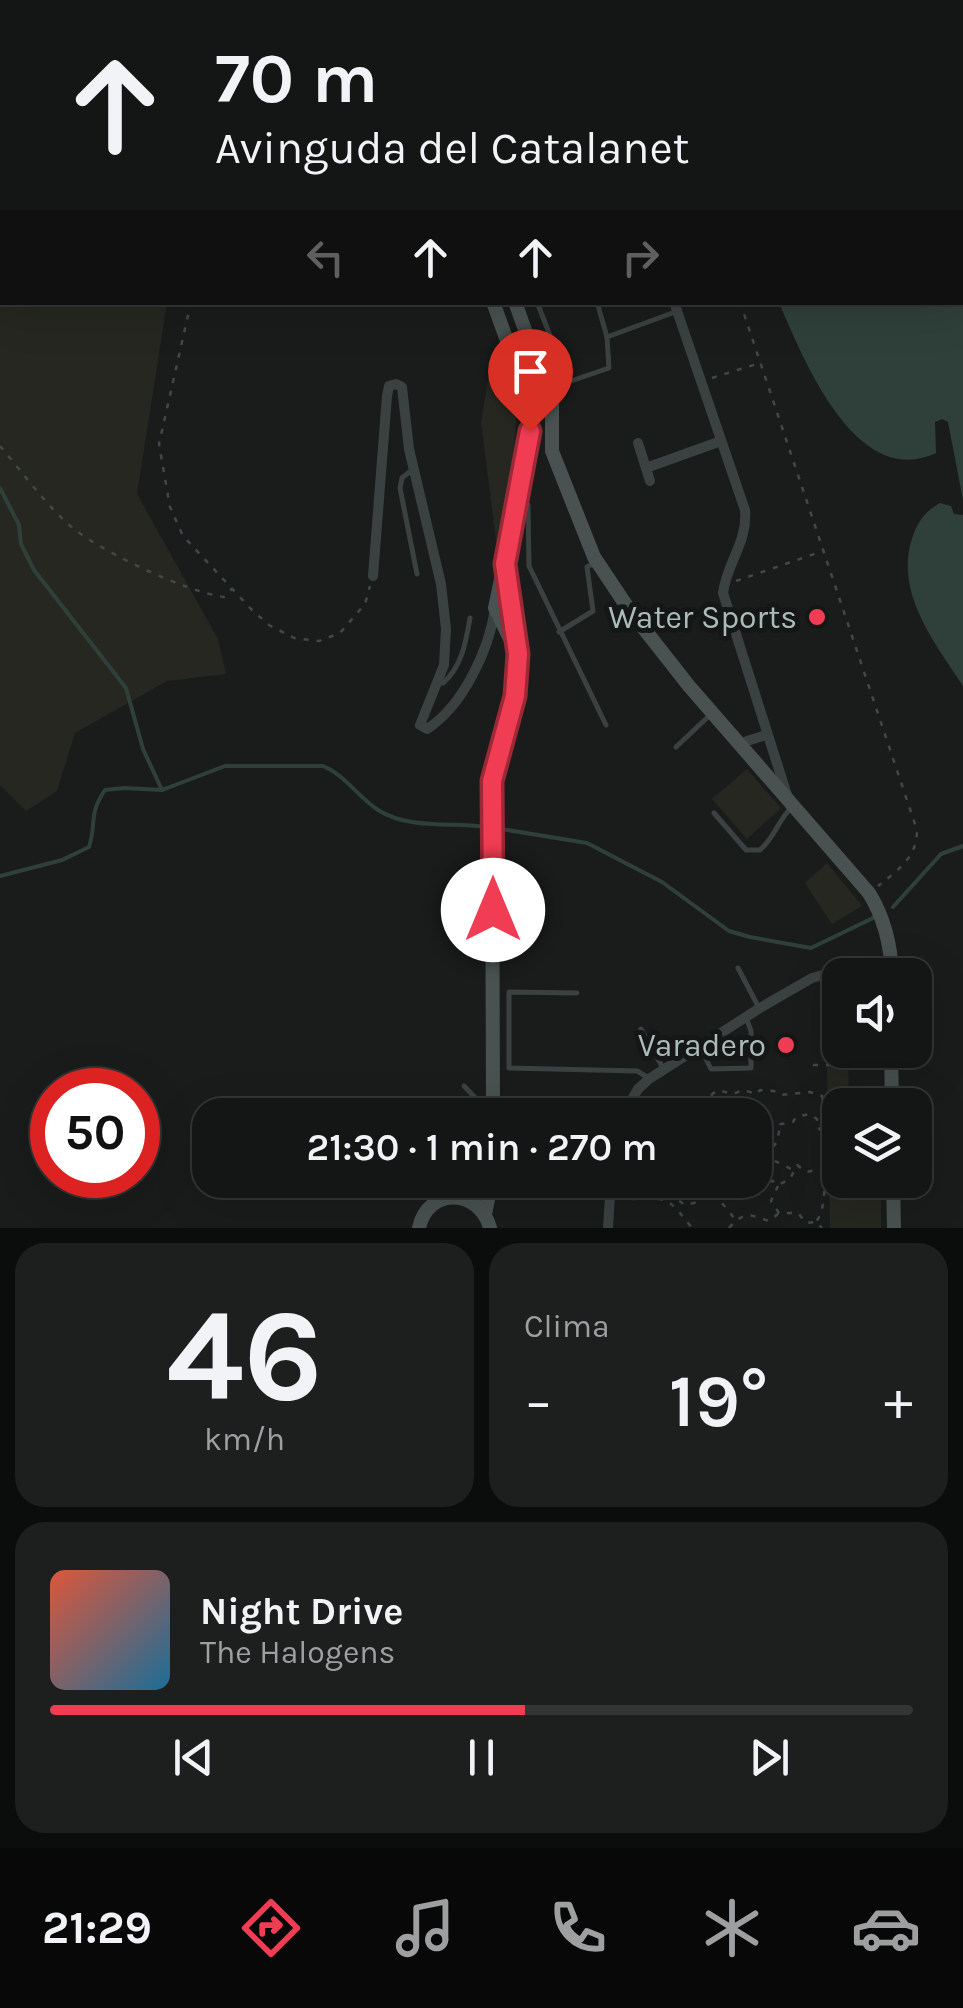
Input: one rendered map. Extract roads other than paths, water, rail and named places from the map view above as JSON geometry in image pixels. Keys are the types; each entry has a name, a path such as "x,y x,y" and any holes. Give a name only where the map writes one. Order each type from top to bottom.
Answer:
{"main road":[{"path":"494,305 531,417 496,608 505,635 518,654"},
{"path":"515,305 552,405 552,451 595,560 630,611 876,905 891,958"},
{"path":"493,1098 492,781 515,696 518,654 505,564"},
{"path":"416,1225 429,1207 446,1198"},
{"path":"467,1198 488,1221"},
{"path":"893,1198 894,1228"}],"street":[{"path":"676,307 745,510 746,528 724,585 724,600 791,802"},
{"path":"373,576 389,386 396,384 402,387 413,469 441,584 446,629 439,682 420,717 420,725 427,729 440,720 462,690 491,638 496,608"},
{"path":"646,468 722,441"},
{"path":"638,443 650,481"},
{"path":"743,746 766,735"},
{"path":"755,760 772,754"},
{"path":"635,1098 648,1080 664,1068 822,974"},
{"path":"608,1228 609,1198"}],"lane":[{"path":"538,305 568,382 609,368 607,337 598,305"},
{"path":"607,337 676,307"},
{"path":"413,469 402,478 400,488 417,574"},
{"path":"518,502 528,505 529,566 606,726"},
{"path":"559,632 593,611 585,575 587,566 595,560"},
{"path":"439,682 444,683 454,672 465,646 470,618"},
{"path":"676,747 713,712"},
{"path":"714,813 746,850 760,850 774,838 791,802"},
{"path":"453,886 493,872"},
{"path":"738,968 760,1008"},
{"path":"576,994 510,992 510,1068 636,1071 648,1080"},
{"path":"700,1046 711,1070 752,1068 751,1031 746,1017"},
{"path":"641,1029 664,1068"},
{"path":"464,1086 475,1098"}],"waterway":[{"path":"0,488 19,525 21,544 34,570 126,688 143,749 162,790"},
{"path":"0,876 62,860 89,847 95,812 105,790 162,790 225,766 323,766 390,816 417,823 486,827"},
{"path":"495,828 587,843 662,882 729,931 750,937 811,948 873,918"},
{"path":"893,907 941,854 963,846"}],"place":[{"name":"Water Sports","path":"817,617"},
{"name":"Varadero","path":"786,1045"}]}
